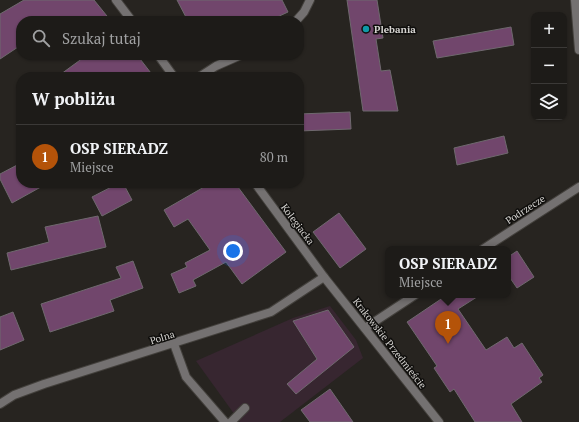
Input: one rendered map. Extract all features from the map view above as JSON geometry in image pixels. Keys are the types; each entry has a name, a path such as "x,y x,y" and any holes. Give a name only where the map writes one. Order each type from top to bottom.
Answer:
{"street":[{"path":"116,0 128,16"},
{"path":"299,16 310,0"},
{"path":"575,0 579,50"},
{"path":"162,60 170,72"},
{"path":"207,72 230,60"},
{"name":"Podrzecze","path":"488,246 579,187"},
{"name":"Kolegiacka","path":"258,188 324,276"},
{"name":"Krakowskie Przedmieście","path":"324,276 439,422"},
{"name":"Polna","path":"0,404 14,395 44,384 271,312 324,276"},
{"path":"365,328 410,298"},
{"path":"174,344 186,377 225,422"},
{"path":"231,422 245,408"}],"shaded area":[{"path":"330,306 356,340 363,358 280,422 240,422 196,361 293,318"}],"building":[{"path":"24,0 94,0 107,16 16,16 16,48 0,59 0,14"},
{"path":"177,0 282,0 288,12 279,16 185,16"},
{"path":"347,0 377,0 383,38 376,39 381,71 390,70 398,111 363,111"},
{"path":"511,27 514,45 437,58 433,41"},
{"path":"80,60 141,60 150,72 64,72"},
{"path":"350,112 351,129 304,131 304,114"},
{"path":"504,136 508,153 457,165 454,148"},
{"path":"16,166 16,188 39,188 12,203 0,179 0,174"},
{"path":"109,188 126,188 132,200 102,216 92,197"},
{"path":"202,188 239,188 286,252 242,284 226,262 193,280 196,286 179,293 171,274 187,267 185,263 210,250 188,219 174,227 164,210"},
{"path":"339,213 366,249 340,268 313,232"},
{"path":"98,216 106,247 11,270 7,253 49,242 45,227"},
{"path":"517,251 534,277 517,288 511,279 511,255"},
{"path":"133,261 143,288 110,300 114,311 50,332 41,304 121,278 116,267"},
{"path":"443,298 475,298 458,309 486,350 507,337 514,348 522,343 543,375 539,378 542,382 511,404 522,422 475,422 454,389 450,392 434,368 437,366 407,322"},
{"path":"328,310 354,347 296,394 287,384 317,359 293,321"},
{"path":"13,312 24,340 0,350 0,317"},
{"path":"330,389 353,422 310,422 301,410"}],"place":[{"name":"Plebania","path":"366,29"},
{"name":"OSP SIERADZ","path":"448,344"}]}
